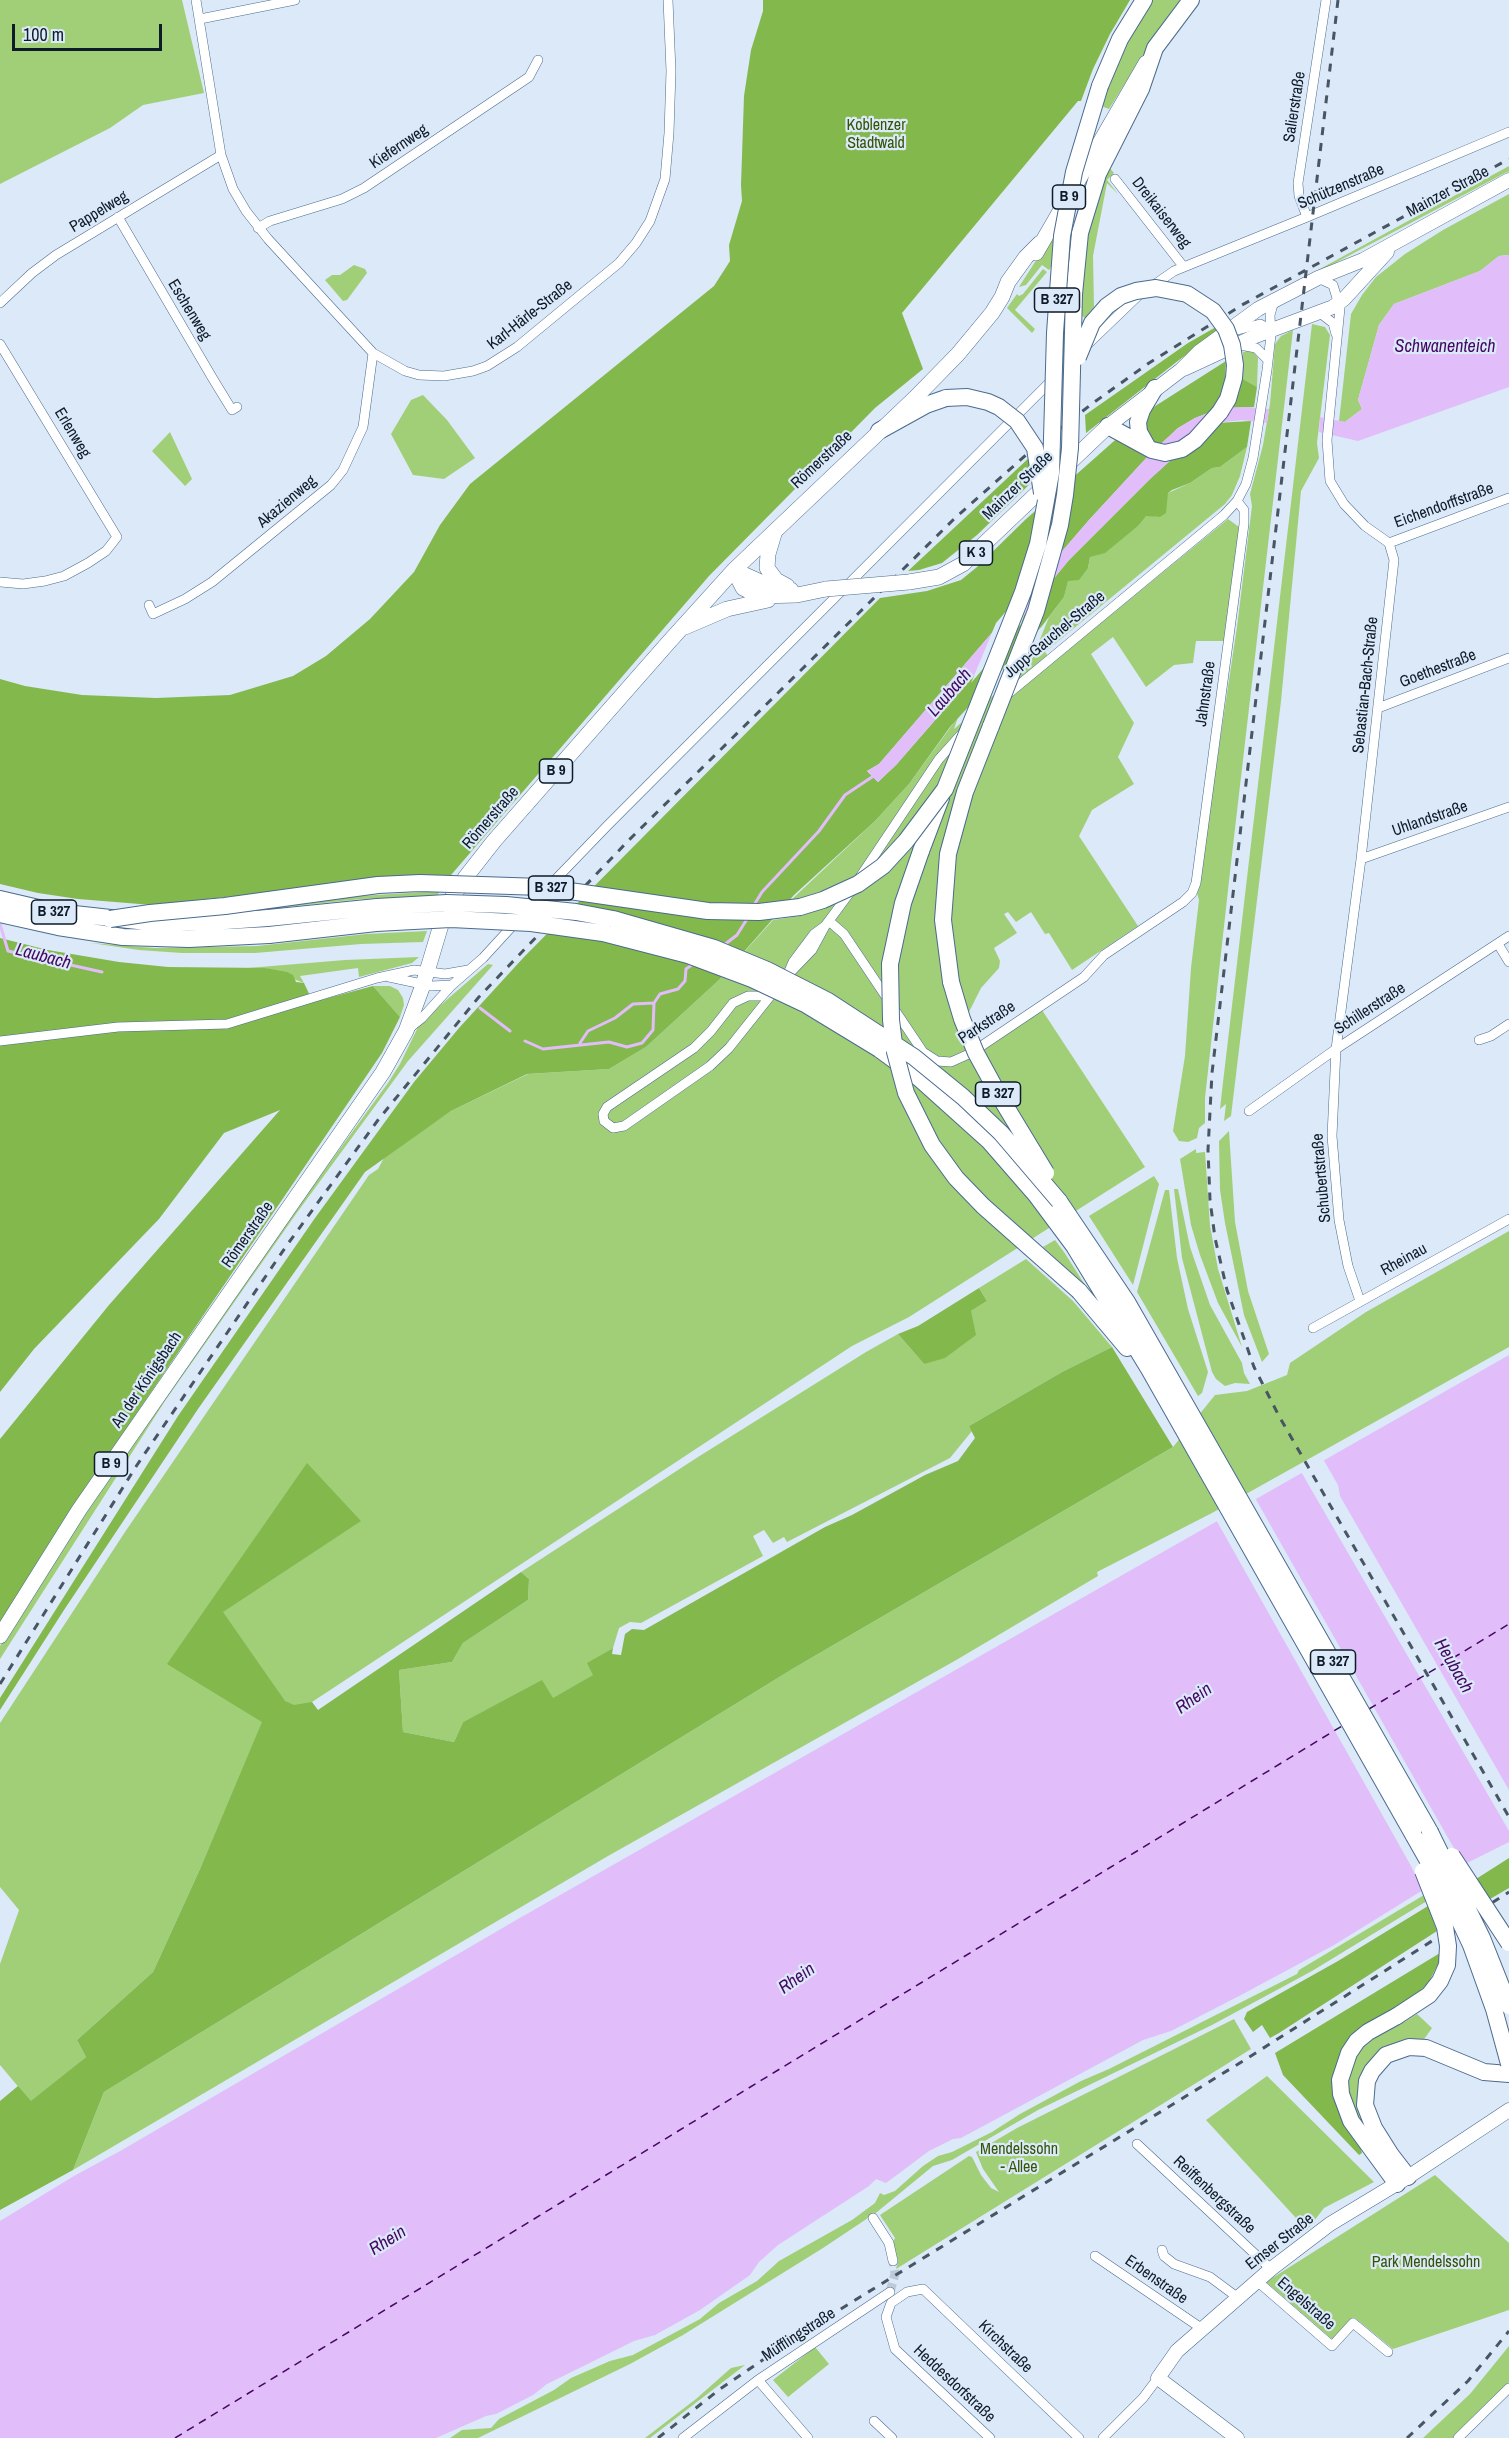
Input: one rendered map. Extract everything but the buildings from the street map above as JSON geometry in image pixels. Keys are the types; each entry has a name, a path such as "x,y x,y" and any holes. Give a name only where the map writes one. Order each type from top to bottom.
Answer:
{"highway":[{"name":"B 327","path":"1144,0 1120,39 1100,86 1074,172 1062,236 1055,333 1052,459 1044,518 1026,584 945,789 903,903 890,964 891,1020 895,1052 906,1093 932,1145 956,1178 982,1206 1059,1272 1091,1305 1128,1350 1182,1441 1203,1464"},
{"name":"B 9","path":"1155,48 1191,0"},
{"name":"B 327","path":"1059,1201 1036,1154 989,1077 968,1034 951,982 944,940 942,906 948,854 958,813 1036,611 1056,544 1065,495 1073,373 1074,294 1080,233 1092,190 1110,147 1142,88 1155,48"},
{"path":"1073,373 1085,335 1092,323 1107,306 1129,293 1149,288 1173,290 1195,297 1213,311 1226,329 1234,352 1234,378 1228,399 1212,423 1189,445 1165,453 1149,448 1116,430"},
{"path":"1149,448 1139,432 1138,422 1155,388"},
{"path":"879,431 920,408 946,398 967,397 988,402 1009,413 1024,429 1035,448 1038,457 1044,518"},
{"name":"B 327","path":"110,919 378,885 420,883 542,887 708,911 775,911 823,900 869,876 906,841 945,789"},
{"name":"B 327","path":"0,899 56,912 110,919 198,923 377,907 476,903 576,912 666,933 714,948 781,976 828,1001 889,1039 926,1066 976,1109 1014,1146 1059,1201 1096,1253 1430,1832 1482,1938 1509,2006"},
{"name":"B 327","path":"0,914 91,933 162,938 269,935 414,920 531,922 603,933 655,945 708,962 781,992 830,1018 902,1065 963,1116 1019,1174 1052,1215 1090,1270 1448,1896 1471,1945 1494,2009 1509,2064"},
{"path":"1430,1832 1455,1860 1509,1943"},
{"path":"1403,2181 1351,2121 1341,2094 1340,2080 1346,2059 1357,2041 1368,2032 1422,2001 1435,1988 1444,1973 1448,1955 1445,1927 1422,1866 1414,1836"},
{"path":"1403,2181 1374,2128 1365,2104 1367,2081 1372,2071 1386,2055 1409,2047 1426,2048 1484,2072 1509,2074"}],"main road":[{"name":"B 9","path":"879,431 958,354 1002,297 1008,282 1026,257 1040,243 1155,48"},
{"name":"Mainzer Straße","path":"734,570 772,586 795,590 909,582 939,577 963,564 1116,430"},
{"name":"Römerstraße","path":"227,1295 383,1072 406,1031 450,903 465,878 494,841 734,570 879,431"},
{"path":"777,528 768,554 767,568 776,580 795,590"},
{"name":"Mainzer Straße","path":"734,570 740,584 747,591 759,596 815,593 826,589"},
{"name":"K 3","path":"680,629 727,609 775,596"},
{"name":"An der Königsbach","path":"0,1636 79,1510 227,1295"}],"street":[{"name":"Karl-Härle-Straße","path":"196,0 221,155 233,189 258,228 373,353 391,365 419,375 459,374 488,366 510,352 619,263 636,243 650,221 665,179 671,71 668,0"},
{"path":"200,19 295,0"},
{"name":"Salierstraße","path":"1307,218 1299,196 1298,183 1326,0"},
{"name":"Kiefernweg","path":"258,228 270,221 342,199 364,188 529,77 538,60"},
{"name":"Schützenstraße","path":"1183,266 1307,218 1509,132"},
{"name":"Pappelweg","path":"0,303 32,273 56,255 221,155"},
{"name":"Dreikaiserweg","path":"1115,179 1183,266"},
{"name":"Mainzer Straße","path":"1181,370 1199,352 1275,299 1318,278 1353,265 1509,180"},
{"name":"Eschenweg","path":"118,218 232,410 237,407"},
{"name":"Mainzer Straße","path":"1116,430 1155,388 1181,370 1271,330 1320,313 1340,302 1371,267 1404,236"},
{"path":"406,1031 422,1018 452,985 490,952 607,826 1099,333 1143,291 1183,266"},
{"path":"1318,278 1333,285 1340,302 1338,349 1327,440 1330,481 1344,504 1365,526 1389,543"},
{"name":"Jupp-Gauchel-Straße","path":"770,996 747,996 734,1004 693,1048 607,1107 603,1114 604,1121 613,1128 624,1126 710,1066 723,1054 787,976 812,950 827,923 939,759 959,735 1224,515 1237,501 1249,472 1258,426 1268,360 1270,315 1275,299"},
{"path":"1320,313 1333,323 1338,349"},
{"name":"Mainzer Straße","path":"1225,333 1260,324 1271,330"},
{"name":"Erlenweg","path":"0,344 117,537 106,551 64,576 23,584 0,582"},
{"path":"1236,345 1252,346 1268,360"},
{"name":"Akazienweg","path":"149,605 153,614 185,599 212,582 331,485 347,462 363,427 373,353"},
{"name":"Eichendorffstraße","path":"1389,543 1509,498"},
{"name":"Jahnstraße","path":"1192,893 1197,871 1244,524 1244,510 1237,501"},
{"name":"Sebastian-Bach-Straße","path":"1336,1049 1361,859 1395,560 1389,543"},
{"name":"Goethestraße","path":"1378,708 1509,658"},
{"name":"Uhlandstraße","path":"1361,859 1509,807"},
{"name":"Parkstraße","path":"827,923 843,934 923,1052 932,1060 951,1062 971,1053 1084,977 1104,955 1184,902 1192,893"},
{"name":"Schillerstraße","path":"1249,1111 1336,1049 1509,936"},
{"path":"1498,944 1509,962"},
{"path":"0,1041 108,1028 227,1024 411,970 441,987 452,985"},
{"path":"386,976 425,978 470,970"},
{"path":"1479,1041 1509,1024"},
{"name":"Schubertstraße","path":"1336,1049 1332,1136 1334,1177 1348,1266 1360,1301"},
{"name":"Rheinau","path":"1313,1328 1509,1219"},
{"name":"Emser Straße","path":"1103,2438 1143,2398 1177,2351 1270,2269 1344,2214 1403,2181 1509,2110"},
{"name":"Reiffenbergstraße","path":"1137,2144 1270,2269"},
{"path":"873,2218 889,2243 893,2261"},
{"path":"1162,2250 1164,2256 1174,2264 1210,2277 1238,2297"},
{"name":"Erbenstraße","path":"1095,2256 1201,2328"},
{"name":"Engelstraße","path":"1257,2281 1332,2346 1353,2323 1388,2352"},
{"name":"Kirchstraße","path":"907,2292 923,2289 1079,2438"},
{"name":"Müfflingstraße","path":"808,2438 758,2380 890,2292"},
{"name":"Heddesdorfstraße","path":"907,2292 891,2303 886,2317 895,2349 990,2438"},
{"path":"1158,2378 1237,2438"},
{"path":"683,2438 758,2380"},
{"path":"1458,2438 1509,2388"},
{"path":"874,2421 892,2438"}],"green space":[{"path":"0,0 182,0 204,93 143,105 110,128 0,184"},
{"name":"Koblenzer Stadtwald","path":"763,0 1130,0 1093,69 1081,101 1078,101 902,313 923,369 875,408 709,576 451,875 420,876 152,905 78,899 0,884 0,679 25,686 82,695 156,698 230,695 293,676 326,656 370,619 414,572 440,525 470,484 714,286 730,261 729,245 742,201 744,96 751,50 763,11"},
{"path":"1152,0 1182,0 1158,31 1109,109 1101,106 1130,34"},
{"path":"1108,166 1114,173 1107,180 1118,194 1107,183 1093,256 1094,307 1085,318 1082,316 1081,294 1090,220"},
{"path":"1509,166 1509,171 1318,272 1318,270"},
{"path":"1509,194 1509,255 1499,256 1480,271 1394,304 1379,325 1358,400 1362,409 1345,422 1339,421 1351,314 1362,295 1376,277 1405,254"},
{"path":"1056,229 1051,267 1049,270 1042,265 1026,285 1019,287"},
{"path":"354,265 365,269 367,273 347,300 343,301 325,280 332,275 340,275"},
{"path":"1043,269 1047,272 1015,310 1035,329 1032,333 1007,308 1017,294 1019,296 1023,294"},
{"path":"1312,324 1325,327 1330,335 1317,443 1319,458 1301,491 1281,701 1231,1116 1224,1121 1226,1104 1220,1109"},
{"path":"1216,327 1218,331 1086,433 1085,415 1188,343"},
{"path":"1293,330 1231,863 1205,1098 1205,1123 1199,1128 1197,1138 1188,1142 1179,1141 1173,1131 1185,1056 1191,968 1199,900 1197,893 1237,627 1252,506 1250,494 1263,445 1270,404 1275,344 1281,336"},
{"path":"1243,352 1254,353 1258,358 1257,387 1243,379"},
{"path":"1226,361 1225,378 1243,379 1257,387 1254,407 1221,408 1195,418 1178,428 1149,455 1089,520 879,764 867,771 878,782 896,765 977,672 1069,560 1199,434 1217,423 1251,421 1247,447 1220,467 1212,468 1190,483 1172,490 1168,493 1166,513 1160,517 1146,516 1139,525 1105,553 1090,557 1088,568 1079,580 1068,581 1064,597 1042,626 950,727 909,784 874,822 794,895 719,980 646,1047 609,1069 527,1074 451,1111 365,1172 198,1409 0,1710 0,1698 178,1416 315,1218 414,1082 459,1028 524,957 880,598 927,591 961,580 1149,410"},
{"path":"423,395 447,420 475,458 444,479 413,475 391,434 411,400"},
{"path":"170,432 192,479 185,486 152,451"},
{"path":"1247,447 1240,476 1232,495 1225,504 1045,652 1053,662 1228,519 1239,527 1225,641 1196,641 1193,663 1174,665 1146,687 1113,637 1091,654 1134,723 1118,757 1134,784 1092,810 1079,836 1138,926 1072,970 1049,933 1045,934 1031,912 1016,922 1008,912 1004,914 1017,933 994,948 1000,961 999,968 981,988 968,1014 983,1049 1042,1010 1145,1167 909,1317 852,1346 312,1702 263,1722 153,1972 77,2040 86,2057 31,2102 0,2065 0,1964 19,1910 0,1887 0,1723 125,1532 369,1175 378,1169 385,1156 451,1111 528,1074 609,1069 646,1047 719,980 773,920 800,916 827,907 845,884 788,903 874,822 909,784 958,717 954,729 1030,664 1049,617 1064,597 1068,580 1088,568 1090,557 1139,525 1146,515 1160,517 1168,493 1190,483 1212,468 1220,467"},
{"path":"1031,456 1034,480 977,535 942,563 908,571"},
{"path":"440,891 437,896 361,899 266,909 360,896"},
{"path":"427,931 423,942 361,944 255,953 182,953 91,943 155,948 257,946 366,934"},
{"path":"0,938 48,950 119,962 168,967 265,968 287,972 293,975 296,982 304,983 313,1002 373,986 400,1017 382,1053 113,1448 0,1628 0,1439 109,1305 280,1110 224,1133 159,1219 34,1349 0,1392"},
{"path":"419,957 412,963 359,977 358,968 300,976 304,983 265,968 248,968 345,960"},
{"path":"488,964 493,965 408,1061 296,1214 165,1401 0,1659 0,1646 87,1509 315,1183 388,1083 420,1023"},
{"path":"373,986 390,986 398,990 404,1005 400,1017"},
{"path":"1229,1131 1235,1222 1248,1291 1269,1354 1262,1362 1244,1315 1220,1190 1219,1141"},
{"path":"1196,1149 1196,1153 1205,1152 1210,1226 1218,1269 1242,1347 1218,1303 1191,1225 1180,1159"},
{"path":"1154,1176 1159,1184 1133,1285 1089,1216"},
{"path":"1174,1189 1178,1189 1190,1247 1210,1305 1242,1363 1250,1384 1235,1383 1225,1386 1216,1379 1212,1372 1182,1258"},
{"path":"1165,1190 1169,1190 1177,1258 1188,1309 1208,1372 1202,1393 1198,1396 1137,1292"},
{"path":"1509,1231 1509,1347 1212,1513 1097,1572 1098,1576 958,1659 608,1856 73,2170 104,2092 794,1668 1173,1447 1215,1395 1247,1391 1287,1375 1290,1363 1366,1312"},
{"path":"1055,1240 1064,1252 1085,1285 1043,1247"},
{"path":"1026,1259 1073,1301 1112,1347 1062,1372 969,1426 972,1431 950,1458 787,1542 784,1537 773,1543 764,1530 753,1536 763,1556 641,1623 630,1622 619,1628 613,1648 588,1663 594,1675 552,1699 542,1681 463,1722 454,1742 403,1732 399,1670 452,1662 463,1643 528,1600 529,1579 521,1572 698,1457 898,1334 924,1364 971,1311 987,1301 979,1288"},
{"path":"979,1288 987,1301 971,1311 976,1335 945,1358 924,1364 898,1334 918,1326"},
{"path":"1112,1347 1173,1447 794,1668 104,2092 73,2170 0,2210 0,2101 18,2086 31,2101 86,2057 77,2040 153,1972 200,1869 262,1722 167,1664 307,1463 361,1521 223,1612 285,1701 294,1705 312,1702 318,1710 521,1572 529,1579 528,1600 463,1643 452,1662 399,1670 403,1732 454,1742 463,1722 542,1680 553,1698 593,1675 587,1663 613,1648 612,1654 621,1655 625,1634 632,1629 644,1630 825,1527 852,1515 925,1475 958,1461 975,1438 969,1426 1062,1372"},
{"path":"1509,1858 1509,1888 1490,1899 1476,1879"},
{"path":"1424,1895 1427,1901 1312,1971 1212,2025 1038,2110 952,2160 933,2166 877,2212 683,2335 630,2364 478,2438 450,2438 462,2430 491,2428 499,2419 554,2390 571,2378 610,2361 633,2355 700,2319 719,2303 757,2281 779,2261 852,2220 875,2203 880,2193 884,2195 895,2191 938,2156 952,2152 992,2132 1081,2081 1297,1974 1299,1970"},
{"path":"1428,1906 1437,1931 1279,2033 1270,2038 1262,2025 1253,2032 1244,2019 1247,2012 1338,1961"},
{"path":"1440,1953 1439,1962 1428,1984 1340,2059 1362,2153 1359,2155 1283,2075 1275,2053"},
{"path":"1417,2014 1432,2028 1422,2042 1381,2053 1363,2130 1345,2084 1353,2057 1375,2033 1401,2024"},
{"name":"Mendelssohn - Allee","path":"1234,2019 1251,2049 896,2269 898,2261 893,2242 895,2238 880,2215 969,2156 972,2157 991,2188 999,2192 983,2169 976,2152 1017,2128"},
{"path":"1267,2076 1374,2182 1324,2208 1307,2230 1206,2120"},
{"name":"Park Mendelssohn","path":"1435,2175 1509,2243 1509,2310 1393,2349 1355,2318 1333,2340 1266,2282"},
{"path":"1509,2346 1509,2382 1499,2394 1453,2438 1423,2438 1470,2394"},
{"path":"815,2347 829,2364 788,2397 773,2380"},
{"path":"745,2365 650,2438 645,2438 696,2399 731,2368"}],"water":[{"name":"Schwanenteich","path":"1509,255 1509,387 1358,441 1319,432 1320,417 1345,422 1362,409 1358,400 1379,325 1394,304 1480,271 1499,256"},
{"path":"1221,408 1269,409 1267,423 1242,420 1217,423 1199,435 1150,479 1069,560 977,672 896,765 878,782 867,771 879,764 1089,520 1149,455 1178,428 1195,418"},
{"path":"1509,1355 1509,1842 1465,1864 1334,1945 1241,1995 1171,2031 1143,2040 961,2138 953,2139 929,2151 886,2183 876,2179 869,2186 778,2245 759,2262 750,2275 700,2310 655,2335 634,2341 547,2384 533,2395 496,2414 486,2416 436,2438 0,2438 0,2221 518,1919"}],"pier":[{"path":"1039,573 1021,624 971,683 996,623"},
{"path":"1322,1457 1338,1485 1340,1496 1509,1790 1509,1831 1300,1470"},
{"path":"1254,1496 1466,1867 1424,1893 1215,1518"}],"waterway":[{"name":"Laubach","path":"754,905 762,892 819,831 845,795 875,775"},
{"name":"Laubach","path":"724,945 737,935 747,919"},
{"name":"Laubach","path":"0,924 8,951 102,972"},
{"name":"Laubach","path":"525,1041 543,1049 609,1042 627,1047 642,1043 653,1030 654,1003 660,994 678,989 685,981 686,969 693,964"},
{"name":"Laubach","path":"580,1043 588,1031 615,1018 633,1004 654,1003"},
{"name":"Laubach","path":"480,1008 510,1031"}],"ferry route":[{"path":"1369,1709 1509,1624"},
{"path":"175,2438 1342,1726"}],"tunnel":[{"path":"890,2292 895,2274 893,2261"}],"railway":[{"path":"1338,0 1212,1073 1208,1150 1210,1200 1215,1238 1227,1290 1254,1367 1279,1416 1509,1817"},
{"path":"0,1684 137,1465 287,1245 378,1120 478,998 628,841 955,518 1026,455 1093,403 1149,363 1242,305 1509,159"},
{"path":"658,2438 720,2389 805,2331 1243,2061 1509,1892"},
{"path":"1407,2438 1468,2381 1509,2331"}],"water label":[{"name":"Heubach","path":"1453,1666"},
{"name":"Rhein","path":"1194,1699"},
{"name":"Rhein","path":"797,1979"},
{"name":"Rhein","path":"388,2241"}]}
